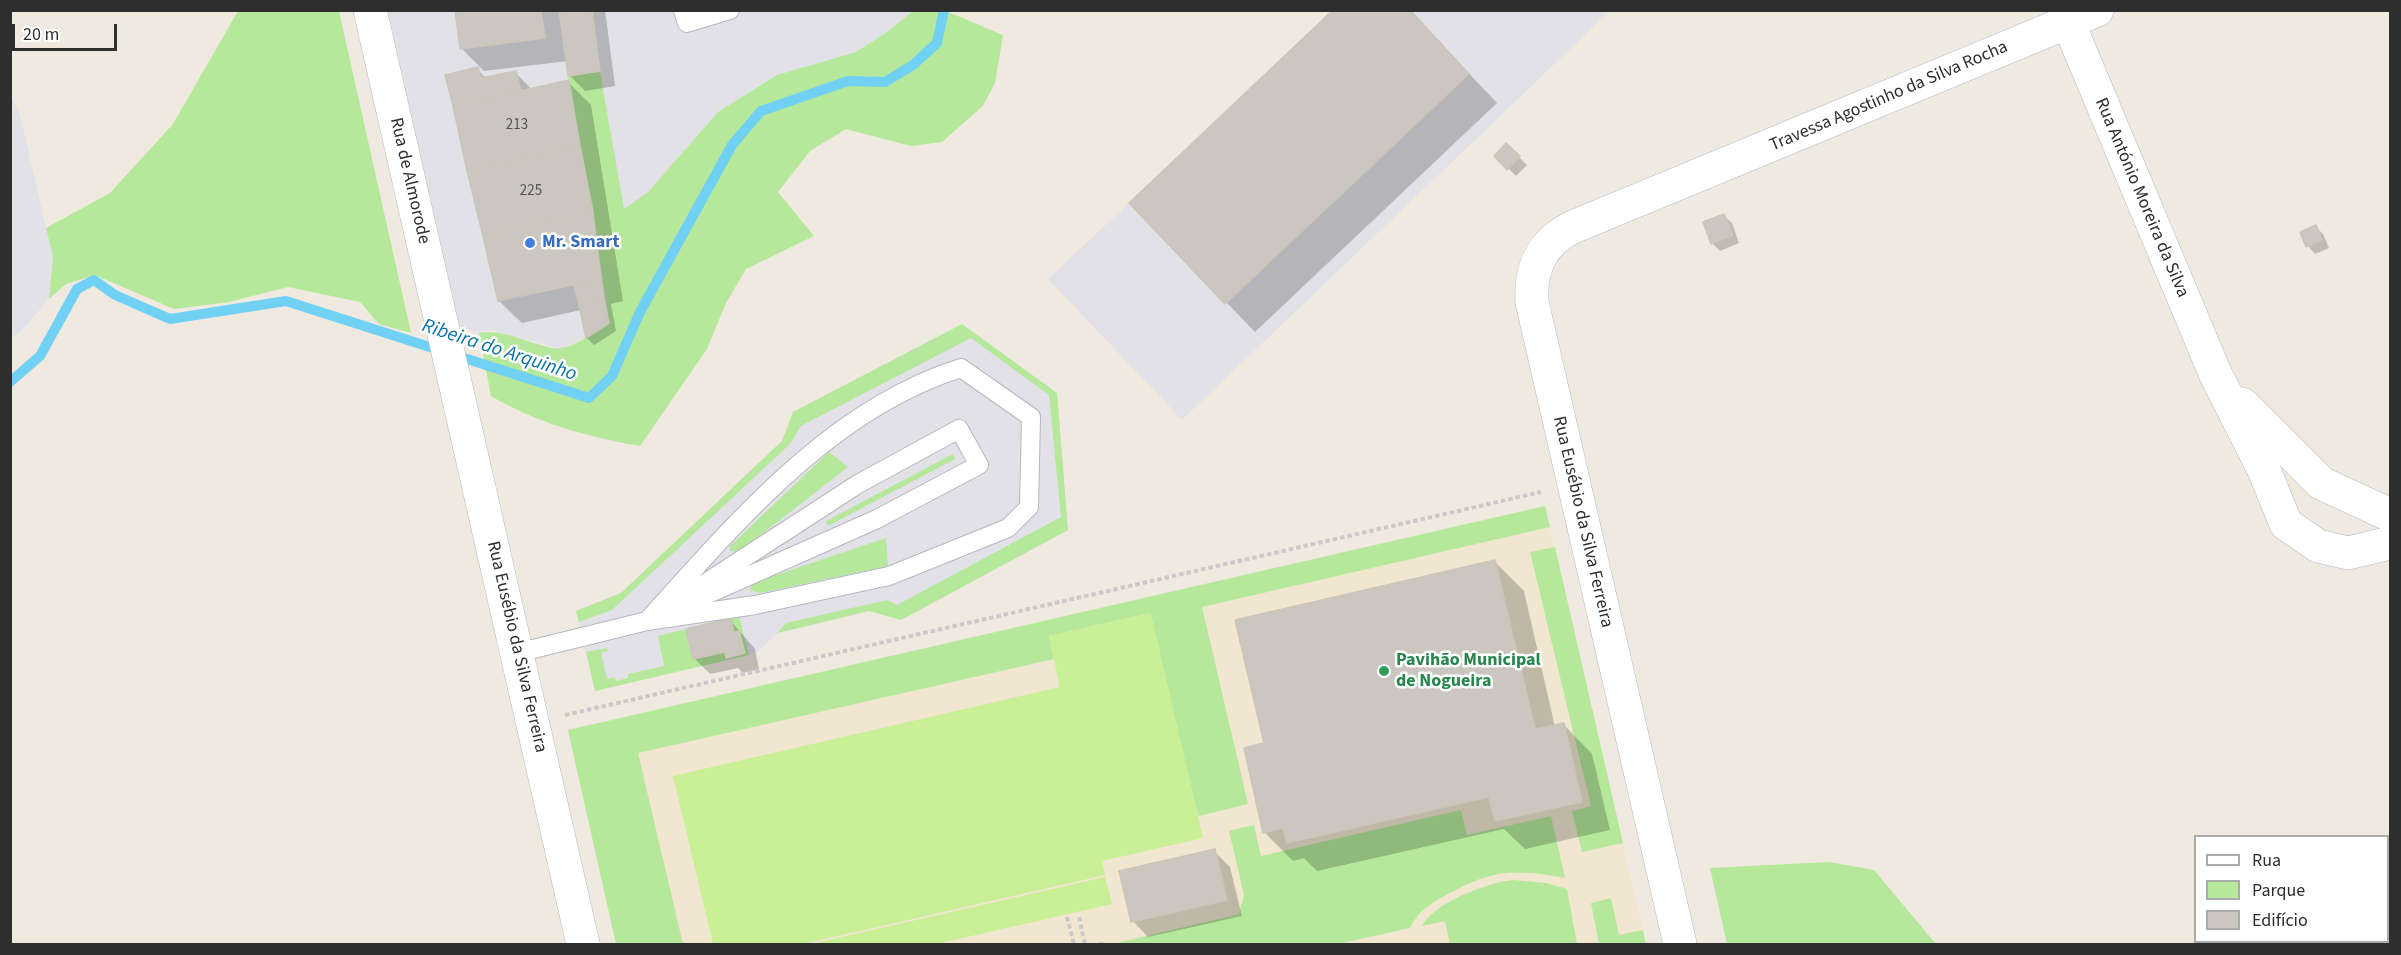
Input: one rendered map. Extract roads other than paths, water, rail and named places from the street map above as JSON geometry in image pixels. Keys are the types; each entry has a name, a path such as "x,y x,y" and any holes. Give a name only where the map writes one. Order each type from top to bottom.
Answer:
{"street":[{"name":"Rua de Almorode","path":"370,10 449,352"},
{"name":"Travessa Agostinho da Silva Rocha","path":"1681,184 2083,16"},
{"name":"Rua António Moreira da Silva","path":"2083,16 2215,373 2264,470 2286,524 2318,546 2348,553 2391,543"},
{"name":"Rua Eusébio da Silva Ferreira","path":"1680,945 1532,302 1534,268 1540,254 1560,233 1681,184"},
{"name":"Rua Eusébio da Silva Ferreira","path":"449,352 583,945"},
{"name":"Rua António Moreira da Silva","path":"2215,373 2257,421 2321,483 2391,515"}],"lane":[{"path":"683,10 687,23 730,10"},
{"path":"517,653 647,621 755,605 889,576 1008,528 1029,507 1031,417 960,368 924,379 846,424 809,456 724,537 647,621"},
{"path":"959,429 979,465 877,519 647,621 858,484 959,429"}],"waterway":[{"name":"Ribeira do Arquinho","path":"10,382 40,356 77,289 94,280 115,295 170,319 286,301 589,398 612,376 640,312 732,145 761,111 848,81 885,82 913,65 937,43 944,10"}],"place":[{"name":"Mr. Smart","path":"530,243"},
{"name":"Pavihão Municipal de Nogueira","path":"1384,671"}]}
